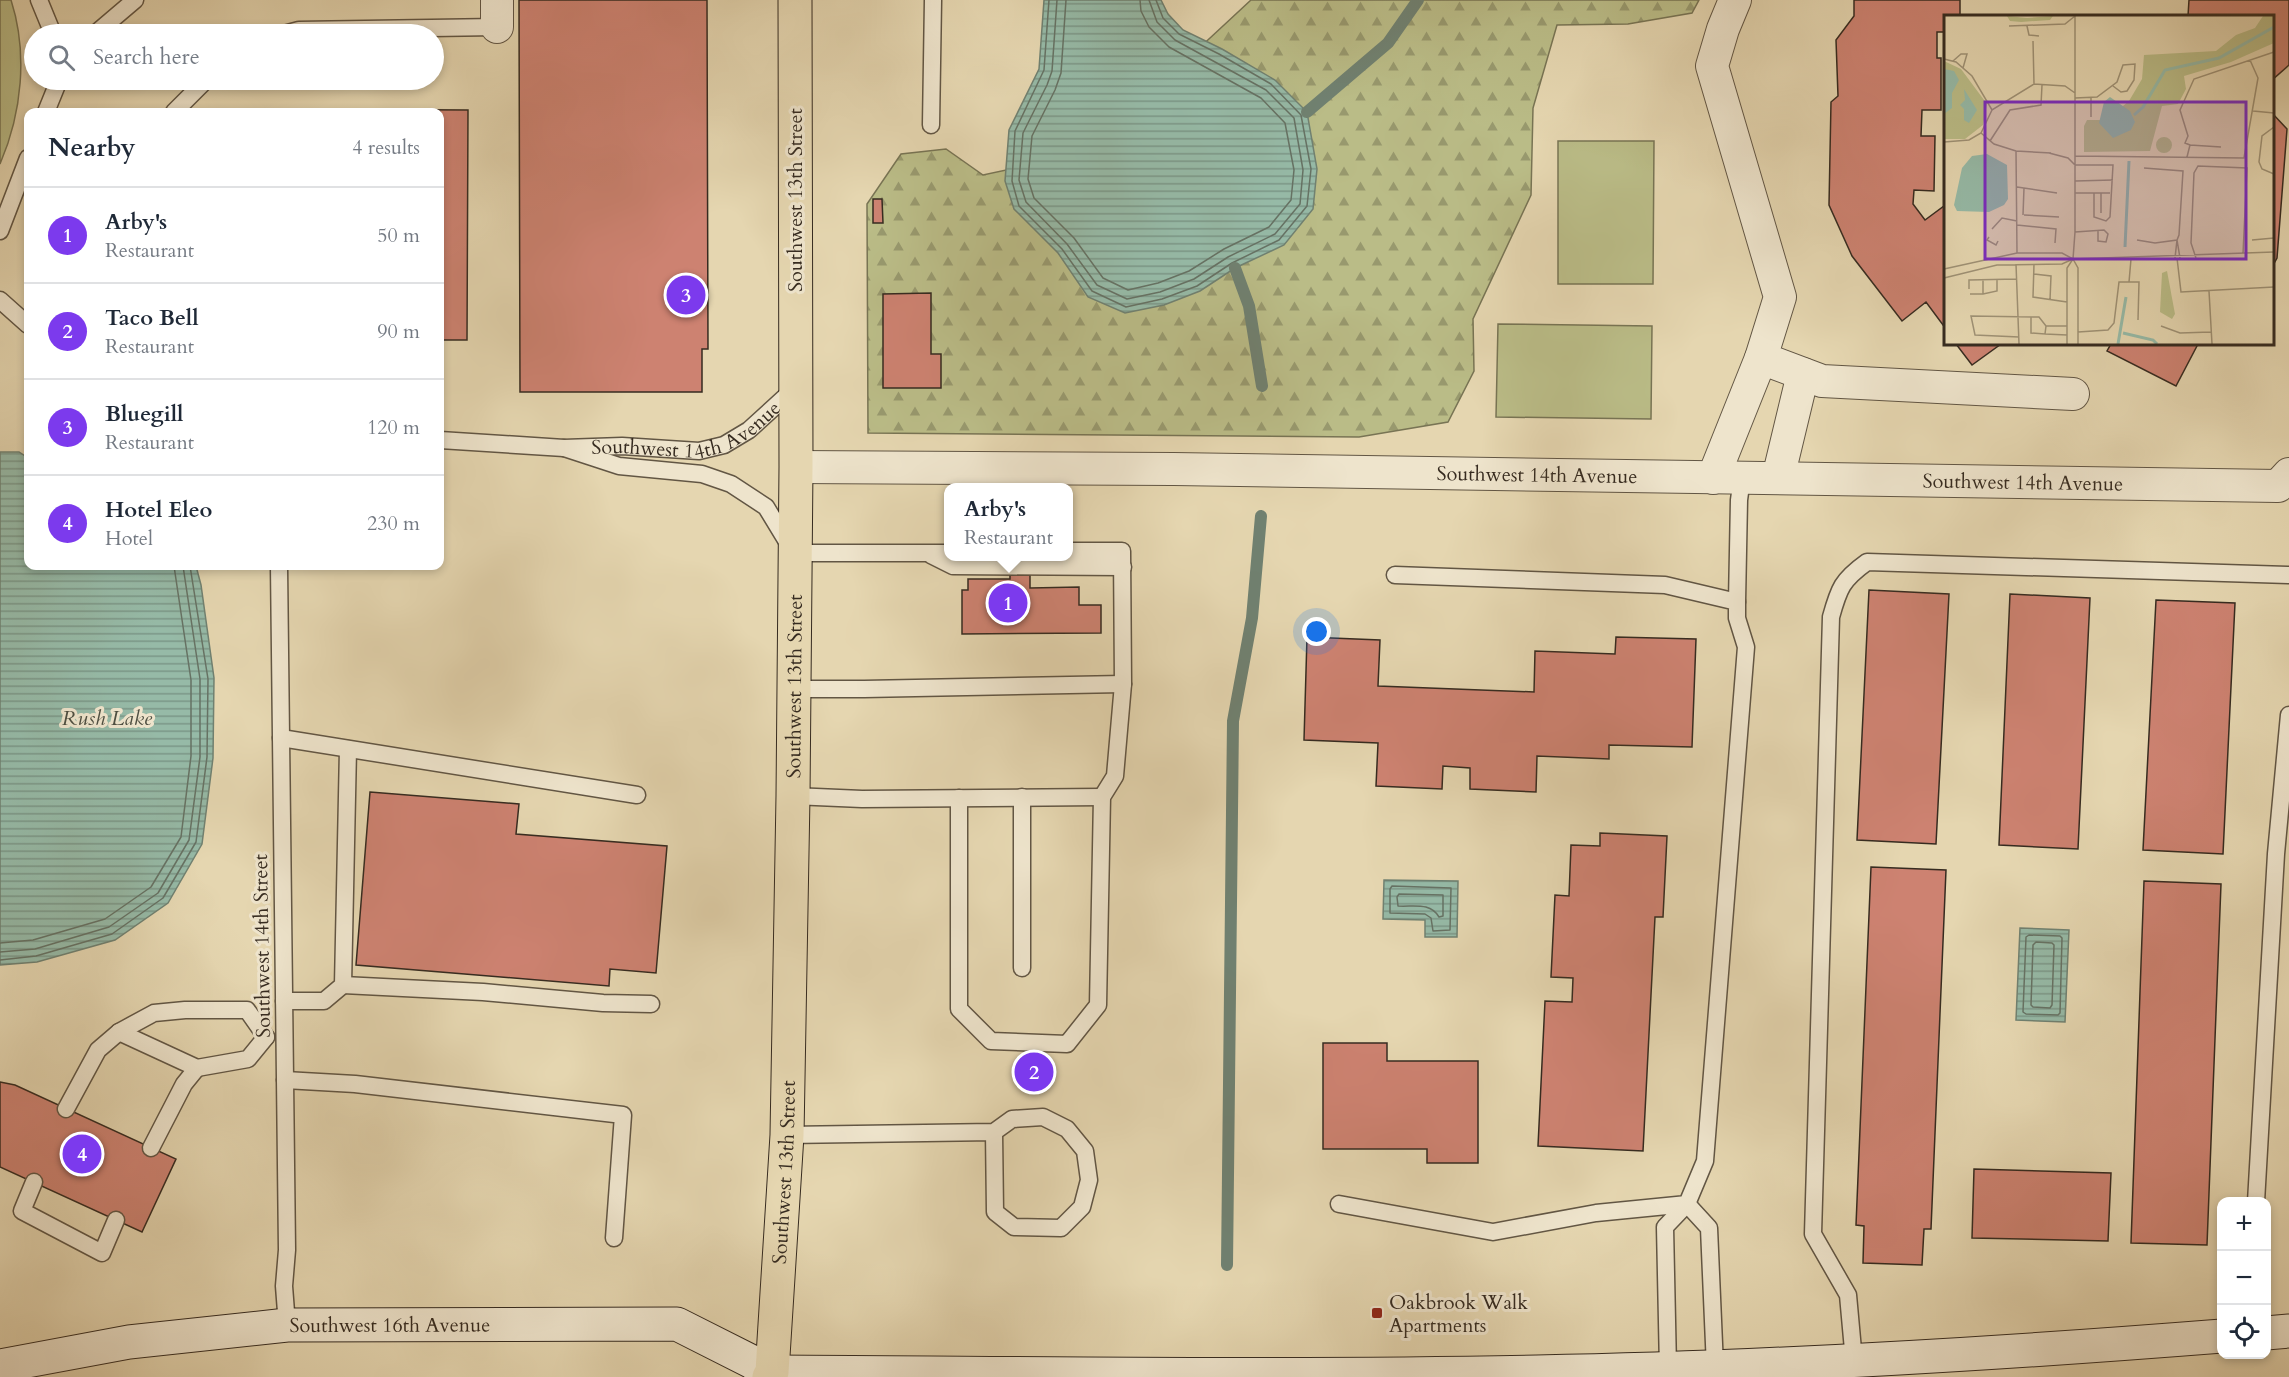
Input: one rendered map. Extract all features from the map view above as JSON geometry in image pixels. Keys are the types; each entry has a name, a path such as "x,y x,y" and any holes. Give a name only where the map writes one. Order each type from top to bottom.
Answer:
{"main road":[{"name":"Southwest 13th Street","path":"769,1376 787,1135 794,796 795,0"},
{"name":"Southwest 16th Avenue","path":"0,1366 129,1342 287,1325 677,1324 769,1376 1281,1376 1678,1371 1715,1367 2033,1351 2217,1336"},
{"path":"2271,1333 2289,1331"}],"street":[{"path":"1728,478 1780,297 1712,66 1734,0"},
{"path":"1761,358 1822,381 2073,394"},
{"path":"1778,478 1803,374"},
{"name":"Southwest 14th Avenue","path":"796,467 1162,469 1728,478 2284,480"}],"lane":[{"path":"39,0 49,24"},
{"path":"107,24 135,0"},
{"path":"931,125 933,0"},
{"path":"374,24 497,14"},
{"path":"48,108 55,90"},
{"path":"178,108 196,90"},
{"path":"0,231 24,168"},
{"path":"0,300 24,321"},
{"name":"Southwest 14th Avenue","path":"444,440 564,448 622,446 699,451 724,445 749,430 796,387"},
{"name":"Southwest 14th Avenue","path":"564,448 619,466 702,474 731,484 766,507 794,553"},
{"path":"1678,1371 1665,1227 1687,1204 1705,1161 1746,647 1737,618 1739,500 1728,478"},
{"path":"959,798 959,1009 991,1041 1067,1044 1098,1005 1102,797 1115,776 1123,684 1122,551 1073,551"},
{"path":"794,553 944,552"},
{"path":"925,553 953,566 1123,567"},
{"path":"1854,1361 1848,1295 1813,1234 1832,617 1838,593 1848,575 1867,562 2289,575"},
{"name":"Southwest 14th Street","path":"279,570 287,1250 284,1286 287,1325"},
{"path":"1395,575 1665,585 1737,602"},
{"path":"793,689 1123,684"},
{"path":"2256,1197 2276,854 2289,715"},
{"path":"281,738 637,795"},
{"path":"343,985 348,749"},
{"path":"794,796 862,799 1102,797"},
{"path":"1022,797 1022,968"},
{"path":"284,1001 324,1001 343,985 483,992 603,1003 651,1004"},
{"path":"66,1109 98,1050 119,1032 154,1013 184,1010 247,1010 266,1037"},
{"path":"119,1032 197,1068 248,1059 266,1037"},
{"path":"266,1037 284,1037"},
{"path":"152,1148 184,1084 197,1068"},
{"path":"285,1080 355,1084 623,1115 614,1238"},
{"path":"787,1135 994,1132 1012,1119 1043,1117 1067,1129 1084,1151 1089,1180 1082,1207 1061,1228 1014,1227 995,1212 994,1132"},
{"path":"34,1182 22,1211 102,1253 116,1220"},
{"path":"1339,1204 1493,1233 1596,1213 1687,1204"},
{"path":"1687,1204 1709,1228 1715,1367"}],"green space":[{"path":"0,0 11,0 20,41 21,62 18,104 0,164"},
{"path":"1251,0 1699,0 1692,13 1628,24 1557,25 1533,108 1531,195 1473,319 1474,371 1448,422 1359,437 868,433 867,204 901,154 946,149 983,175 1066,157 1196,51"},
{"path":"1558,141 1654,141 1653,284 1558,284"},
{"path":"1498,324 1652,326 1651,419 1496,417"}],"water":[{"path":"1044,0 1161,0 1168,14 1183,30 1222,49 1275,80 1307,112 1317,169 1313,209 1284,245 1235,268 1200,291 1164,305 1125,313 1088,297 1058,253 1014,209 1005,181 1009,130 1039,69"},
{"name":"Rush Lake","path":"0,452 19,452 24,455 24,570 197,570 214,678 213,758 202,844 168,903 115,940 37,962 0,965"},
{"path":"1384,880 1458,881 1457,937 1425,937 1425,920 1383,919"},
{"path":"2020,928 2069,930 2065,1022 2016,1020"}],"building":[{"path":"519,0 707,0 708,349 702,349 702,392 520,392"},
{"path":"1854,0 1960,0 1960,15 1944,15 1944,32 1937,32 1937,58 1941,58 1941,110 1922,110 1921,136 1935,136 1934,191 1914,190 1913,204 1925,220 1944,206 1944,326 1926,302 1902,321 1852,256 1829,205 1831,102 1838,96 1836,40 1854,16"},
{"path":"2189,0 2289,0 2289,65 2274,78 2274,15 2188,15"},
{"path":"444,110 468,110 467,340 444,340"},
{"path":"2274,115 2287,129 2277,258 2274,263"},
{"path":"873,199 882,199 883,223 873,223"},
{"path":"931,293 931,354 941,354 941,388 883,388 883,294"},
{"path":"1957,345 2000,345 1972,365"},
{"path":"2110,345 2197,345 2176,386 2107,351"},
{"path":"1010,575 1030,575 1030,588 1079,587 1079,605 1101,605 1101,633 962,634 962,590 968,590 968,579 1010,579"},
{"path":"1869,590 1949,594 1936,844 1857,840"},
{"path":"2010,594 2090,598 2078,849 1999,845"},
{"path":"2156,600 2235,603 2223,854 2143,850"},
{"path":"1307,637 1380,640 1378,686 1534,692 1535,651 1615,654 1616,637 1696,639 1692,747 1609,745 1609,759 1537,756 1536,792 1470,789 1470,768 1443,766 1442,789 1376,786 1378,743 1304,740"},
{"path":"370,792 519,804 516,834 667,846 656,973 610,969 609,986 356,965"},
{"path":"1600,833 1667,836 1663,917 1655,917 1643,1151 1538,1146 1545,1001 1572,1002 1573,978 1551,977 1555,895 1569,896 1571,845 1600,846"},
{"path":"1871,867 1946,870 1931,1229 1924,1229 1922,1265 1863,1263 1864,1226 1856,1225"},
{"path":"2144,881 2221,884 2207,1245 2131,1243"},
{"path":"1323,1043 1387,1043 1387,1061 1478,1061 1478,1163 1427,1163 1427,1149 1323,1149"},
{"path":"0,1082 15,1085 176,1159 142,1232 0,1167"},
{"path":"1974,1169 2111,1173 2108,1241 1972,1238"}],"waterway":[{"path":"1307,112 1388,43 1418,0"},
{"path":"1235,268 1249,306 1262,386"},
{"path":"1227,1265 1233,721 1252,618 1261,516"}],"place":[{"name":"Bluegill","path":"686,295"},
{"name":"Arby's","path":"1008,603"},
{"name":"Taco Bell","path":"1034,1072"},
{"name":"Hotel Eleo","path":"82,1154"},
{"name":"Oakbrook Walk Apartments","path":"1377,1313"}]}
